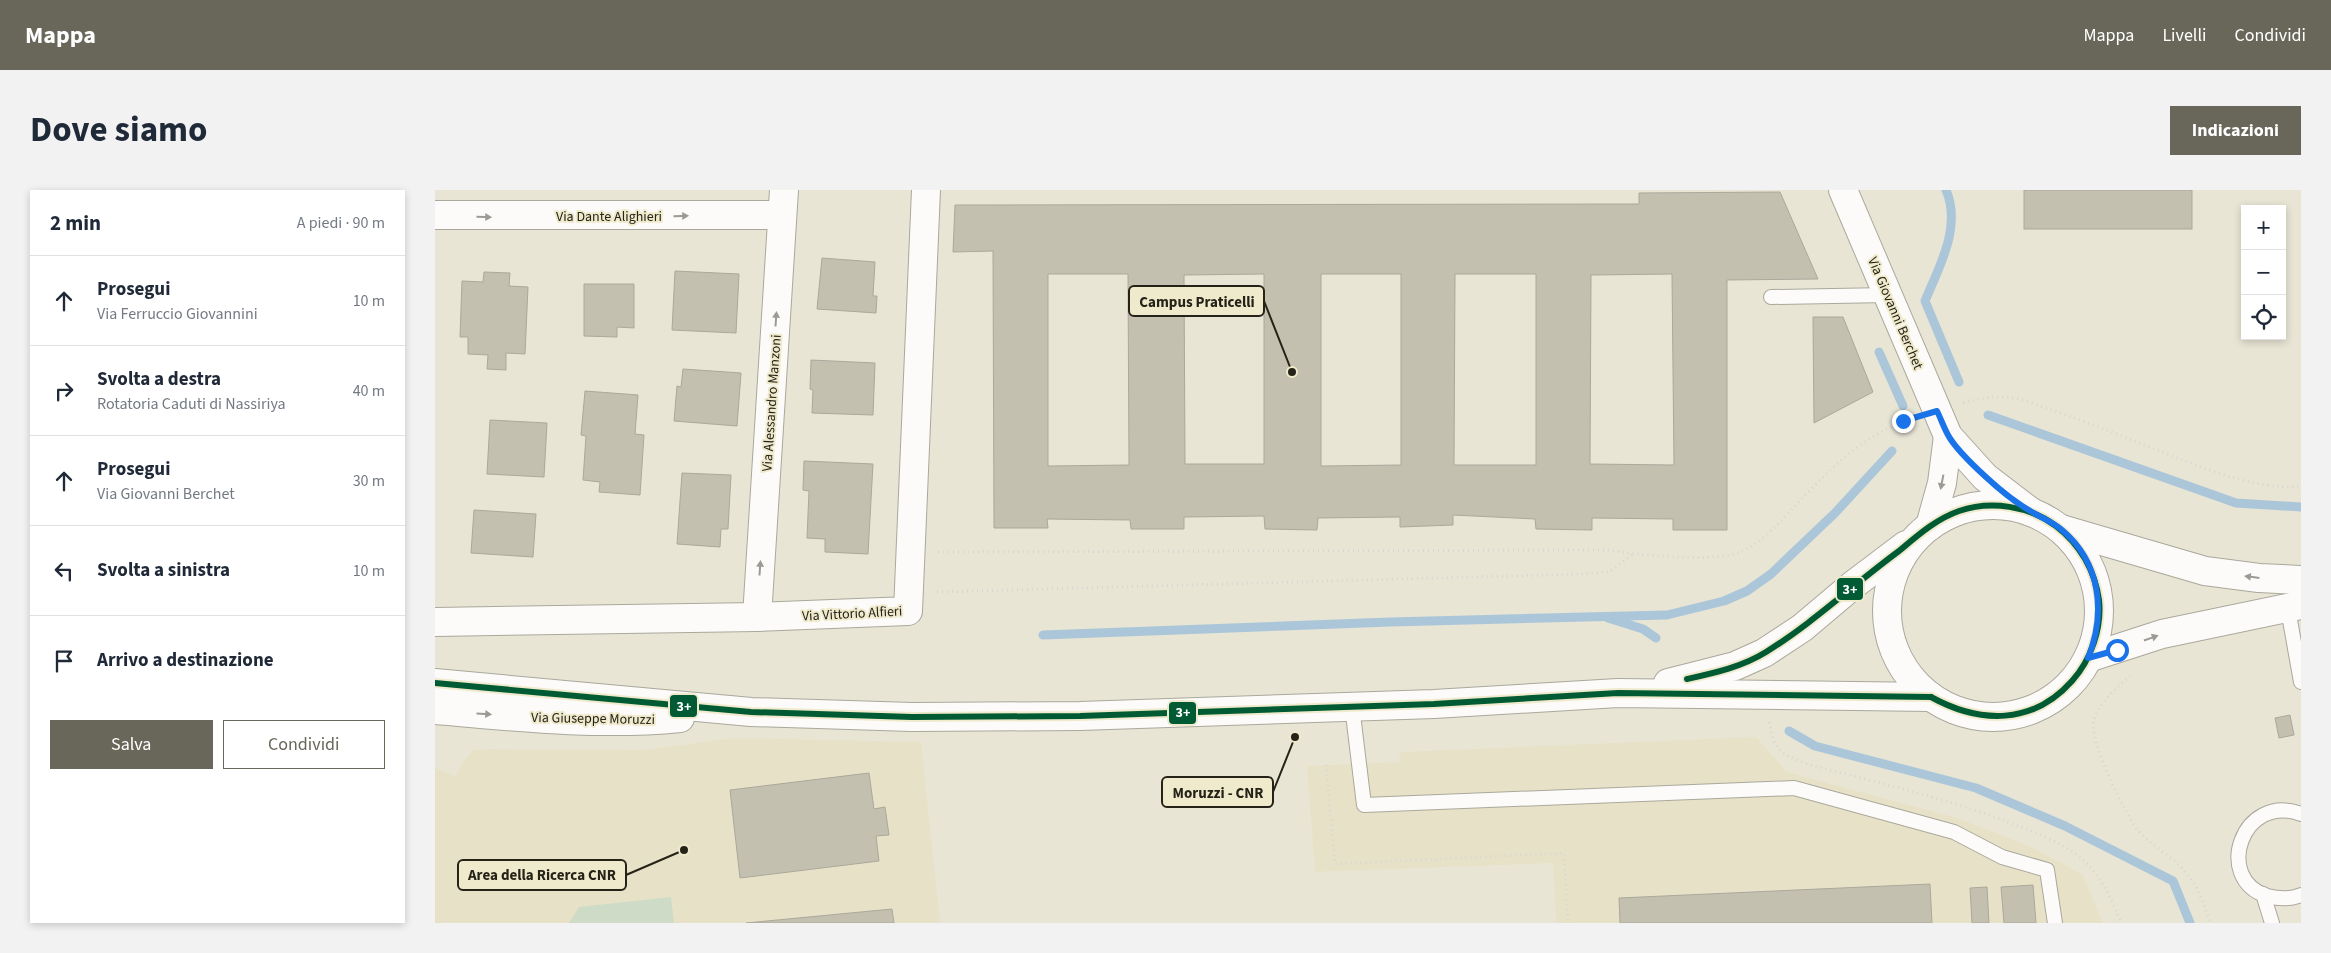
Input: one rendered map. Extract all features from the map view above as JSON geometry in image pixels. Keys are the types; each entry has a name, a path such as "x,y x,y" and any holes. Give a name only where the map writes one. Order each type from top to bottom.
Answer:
{"main road":[{"name":"Via Vittorio Alfieri","path":"435,622 757,617 908,611 925,190"},
{"name":"Via Giovanni Berchet","path":"1843,190 1948,436 1985,477 2031,512"},
{"name":"Via Dante Alighieri","path":"435,216 783,203"},
{"name":"Via Alessandro Manzoni","path":"757,617 783,203"},
{"path":"1926,530 1942,483 1948,436"},
{"path":"2060,528 2080,549 2093,575 2099,603 2098,625 2088,658 2071,683 2060,694 2042,705 2020,713 1990,717 1978,716 1951,708 1931,697 1915,682 1899,660 1887,618 1890,590 1897,567 1905,553 1926,530 1950,515 1983,506 2013,507 2031,512 2060,528 2205,571 2259,578 2301,580"},
{"name":"Via Giuseppe Moruzzi","path":"1618,693 1690,678 1735,666 1764,654 1802,628 1853,585 1926,530"},
{"path":"2088,658 2162,634 2295,607"},
{"name":"Via Giuseppe Moruzzi","path":"435,684 751,712 912,717 1070,716 1434,704 1618,693 1931,697"},
{"name":"Via Giuseppe Moruzzi","path":"435,710 573,720 649,721 751,712"}],"lane":[{"path":"1771,297 1889,295"},
{"path":"2295,607 2301,682"},
{"path":"1352,706 1364,805 1794,788 1954,832 2002,857 2047,870 2055,923"},
{"path":"2301,814 2287,810 2271,812 2251,823 2243,834 2238,854 2243,874 2250,885 2263,894 2283,899 2301,895"},
{"path":"2263,894 2272,923"}],"path":[{"path":"910,552 1608,550 1632,554 1713,558 1740,552 1775,528 1837,462 1886,429 1987,396 2002,395 2020,399 2193,463 2245,480 2276,487 2301,486"},
{"path":"909,593 1581,574 1609,572 1632,554"},
{"path":"2131,675 2119,685 2097,711 2093,722 2099,752 2118,798 2137,829 2187,874 2211,923"},
{"path":"1326,765 1335,864 1564,853 1569,923"}],"shaded area":[{"path":"1756,737 1787,772 1957,818 2030,846 2083,875 2103,923 1556,923 1553,863 1315,872 1307,766 1399,762 1400,752"},
{"path":"734,738 921,742 940,923 435,923 435,768 456,776 462,763 472,751 486,749 642,750"}],"green space":[{"path":"671,897 674,923 569,923 579,907"}],"building":[{"path":"2024,190 2192,190 2192,229 2024,229"},
{"path":"1780,192 1818,279 1727,280 1727,530 1673,530 1673,519 1592,518 1592,530 1536,529 1535,519 1453,515 1453,525 1400,527 1400,517 1318,518 1317,530 1265,529 1264,516 1184,517 1184,529 1131,529 1130,520 1047,519 1048,528 994,528 993,251 953,252 955,205 1639,204 1639,193","holes":["1048,274 1128,274 1129,465 1048,466","1264,274 1264,464 1185,464 1184,275","1321,274 1401,274 1401,465 1321,466","1455,274 1536,274 1536,465 1454,465","1672,274 1674,465 1590,464 1591,275"]},
{"path":"822,258 875,262 873,296 877,296 876,313 817,309"},
{"path":"675,271 739,274 736,333 672,330"},
{"path":"484,272 510,273 509,286 528,287 525,354 506,353 506,370 487,369 488,355 468,354 468,337 460,337 462,281 483,282"},
{"path":"584,284 634,284 634,328 617,327 617,337 584,336"},
{"path":"1813,317 1843,317 1873,392 1814,423"},
{"path":"811,360 875,363 873,415 812,413 813,390 810,389"},
{"path":"683,369 741,373 737,426 674,421 677,386 681,387"},
{"path":"585,391 638,395 635,434 644,435 640,495 599,492 600,482 583,480 586,436 581,435"},
{"path":"490,420 547,423 544,477 487,474"},
{"path":"804,461 873,464 868,554 825,552 825,539 807,538 809,491 803,490"},
{"path":"682,473 731,475 728,529 721,529 720,547 677,544"},
{"path":"474,510 536,514 533,557 471,553"},
{"path":"2290,715 2294,735 2279,738 2275,718"},
{"path":"869,773 874,809 885,807 889,835 876,836 879,861 740,878 730,790"},
{"path":"1930,884 1932,923 1620,923 1619,898"},
{"path":"2033,885 2036,923 2004,923 2001,887"},
{"path":"1987,887 1989,923 1972,923 1970,888"},
{"path":"892,909 894,923 746,923"}],"waterway":[{"path":"1946,190 1950,204 1950,232 1942,261 1925,301 1959,382"},
{"path":"1879,352 1903,406"},
{"path":"1988,415 2236,503 2301,507"},
{"path":"1043,635 1390,622 1667,615 1724,601 1747,591 1771,574 1835,513 1892,451"},
{"path":"1608,618 1643,629 1656,638"},
{"path":"1789,731 1815,746 1976,788 2065,826 2173,881 2190,923"}],"transit line":[{"name":"3+","path":"1687,679 1738,666 1766,652 1817,616 1927,528 1951,514 1984,506 2009,507 2034,514 2056,526 2065,533 2085,559 2094,579 2099,600 2099,622 2094,643 2079,673 2057,695 2040,706 2023,713 2005,716 1968,712 1931,697"},
{"name":"3+","path":"435,683 751,712 912,717 1080,716 1434,704 1618,693 1931,697"}],"place":[{"name":"Campus Praticelli","path":"1292,372"},
{"name":"Moruzzi - CNR","path":"1295,737"},
{"name":"Area della Ricerca CNR","path":"684,850"}],"route":[{"path":"1903,421 1937,411 1948,436 1985,477 2031,512 2048,520 2071,538 2088,562 2097,588 2099,618 2094,644 2088,658 2117,650"}]}
